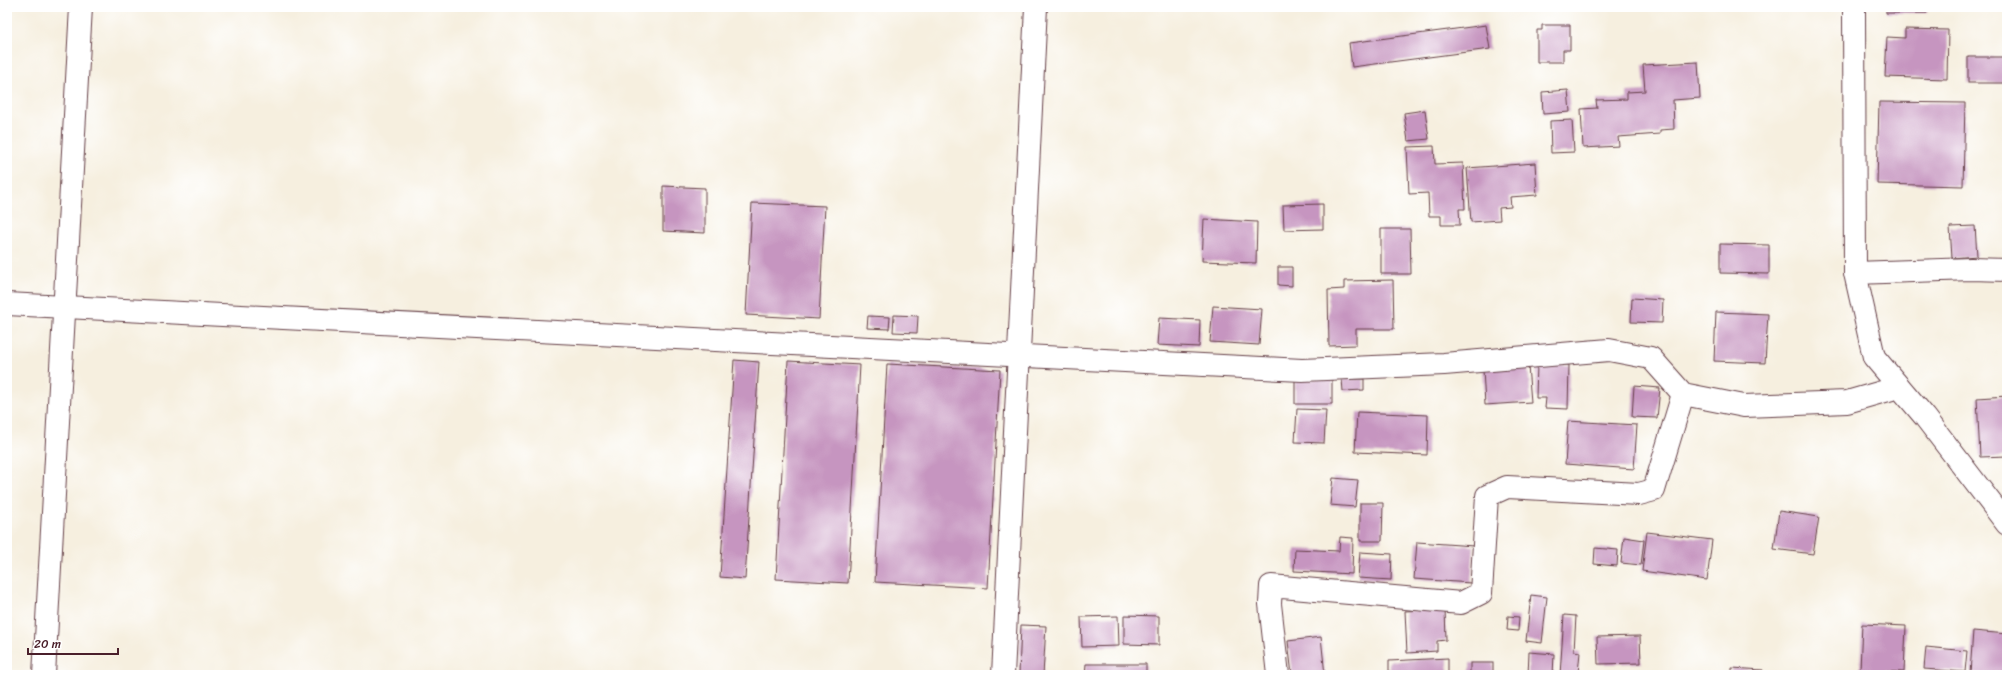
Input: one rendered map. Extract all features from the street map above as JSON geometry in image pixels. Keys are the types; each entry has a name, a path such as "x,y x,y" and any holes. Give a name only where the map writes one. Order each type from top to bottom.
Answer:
{"street":[{"path":"44,675 81,7"},
{"path":"1003,675 1036,7"},
{"path":"1854,7 1855,273 1874,357 1925,417 2007,524"},
{"path":"1855,273 1971,269 2007,270"},
{"path":"7,304 1302,370 1444,364 1609,350 1651,358 1682,394 1744,406 1848,402 1899,387"},
{"path":"1278,675 1270,604 1271,586 1461,603 1481,593 1487,496 1507,487 1639,494 1654,490 1682,394"}],"building":[{"path":"1886,7 1928,7 1927,13 1886,13"},
{"path":"1486,25 1490,49 1352,67 1349,43"},
{"path":"1542,25 1570,25 1570,50 1563,50 1563,62 1537,62 1537,30 1542,30"},
{"path":"1905,29 1948,30 1947,79 1885,77 1887,37 1905,38"},
{"path":"1968,57 2007,57 2007,83 1968,83"},
{"path":"1698,62 1700,98 1673,100 1674,129 1660,130 1660,134 1618,137 1619,146 1583,148 1581,109 1597,108 1596,100 1627,99 1627,92 1645,91 1643,65"},
{"path":"1568,90 1570,112 1543,114 1542,92"},
{"path":"1879,102 1965,103 1963,186 1877,184"},
{"path":"1425,110 1429,139 1408,141 1404,113"},
{"path":"1572,120 1574,152 1551,153 1550,121"},
{"path":"1434,146 1435,164 1463,163 1465,209 1459,209 1460,225 1441,225 1441,216 1429,216 1428,193 1409,194 1407,147"},
{"path":"1535,163 1537,195 1510,197 1511,207 1499,208 1500,220 1471,222 1467,168"},
{"path":"663,186 705,188 705,233 663,231"},
{"path":"752,203 825,206 819,319 746,315"},
{"path":"1323,204 1323,229 1284,230 1283,205"},
{"path":"1204,219 1257,222 1256,263 1202,261"},
{"path":"1975,226 1977,256 1952,258 1950,227"},
{"path":"1381,229 1410,229 1411,274 1381,274"},
{"path":"1720,244 1769,245 1769,274 1720,273"},
{"path":"1278,267 1292,267 1292,286 1278,285"},
{"path":"1393,280 1394,329 1356,329 1356,345 1329,346 1328,290 1344,289 1344,281"},
{"path":"1632,298 1663,300 1662,323 1631,322"},
{"path":"1213,306 1262,309 1259,345 1210,342"},
{"path":"1716,312 1768,314 1765,363 1714,361"},
{"path":"894,315 918,316 917,333 893,332"},
{"path":"868,316 890,317 889,329 867,328"},
{"path":"1159,318 1200,320 1199,347 1157,345"},
{"path":"734,360 759,362 745,579 720,577"},
{"path":"788,361 860,365 848,583 776,579"},
{"path":"887,364 1000,370 988,588 875,582"},
{"path":"1537,364 1569,365 1568,409 1545,408 1546,398 1536,398"},
{"path":"1528,366 1531,402 1485,405 1483,369"},
{"path":"1295,379 1332,380 1332,404 1295,404"},
{"path":"1342,379 1364,379 1364,390 1343,391"},
{"path":"1634,386 1660,388 1657,418 1632,417"},
{"path":"2007,396 2007,456 1980,457 1977,398"},
{"path":"1297,409 1326,410 1324,443 1295,442"},
{"path":"1357,412 1428,415 1427,455 1355,452"},
{"path":"1568,421 1637,425 1634,469 1565,464"},
{"path":"1333,478 1358,480 1355,507 1330,505"},
{"path":"1360,503 1383,503 1382,541 1360,541"},
{"path":"1779,511 1819,517 1813,554 1774,549"},
{"path":"1647,532 1712,540 1707,580 1642,571"},
{"path":"1340,537 1353,538 1352,574 1294,571 1295,549 1339,551"},
{"path":"1624,537 1644,540 1641,565 1621,563"},
{"path":"1417,542 1474,546 1471,583 1414,579"},
{"path":"1595,548 1618,550 1617,566 1594,564"},
{"path":"1360,552 1392,554 1391,580 1358,578"},
{"path":"1531,595 1547,597 1542,643 1526,641"},
{"path":"1445,609 1446,640 1437,641 1437,651 1407,653 1405,611"},
{"path":"1124,615 1159,616 1159,645 1124,644"},
{"path":"1564,615 1576,616 1574,651 1580,652 1578,673 1586,673 1586,675 1560,675"},
{"path":"1118,616 1119,646 1082,647 1081,617"},
{"path":"1508,616 1519,617 1518,631 1507,630"},
{"path":"1862,624 1906,626 1904,672 1860,670"},
{"path":"1021,625 1046,626 1043,675 1019,674"},
{"path":"1973,631 2007,634 2007,675 1970,673"},
{"path":"1640,636 1641,663 1598,664 1597,637"},
{"path":"1321,637 1325,675 1292,675 1288,641"},
{"path":"1926,647 1967,651 1965,672 1924,669"},
{"path":"1529,652 1554,654 1553,675 1528,675"},
{"path":"1448,658 1448,675 1389,675 1389,661"},
{"path":"1470,663 1493,663 1493,675 1470,675"},
{"path":"1086,664 1146,664 1146,675 1085,675"},
{"path":"1732,668 1763,670 1763,675 1732,675"}]}
